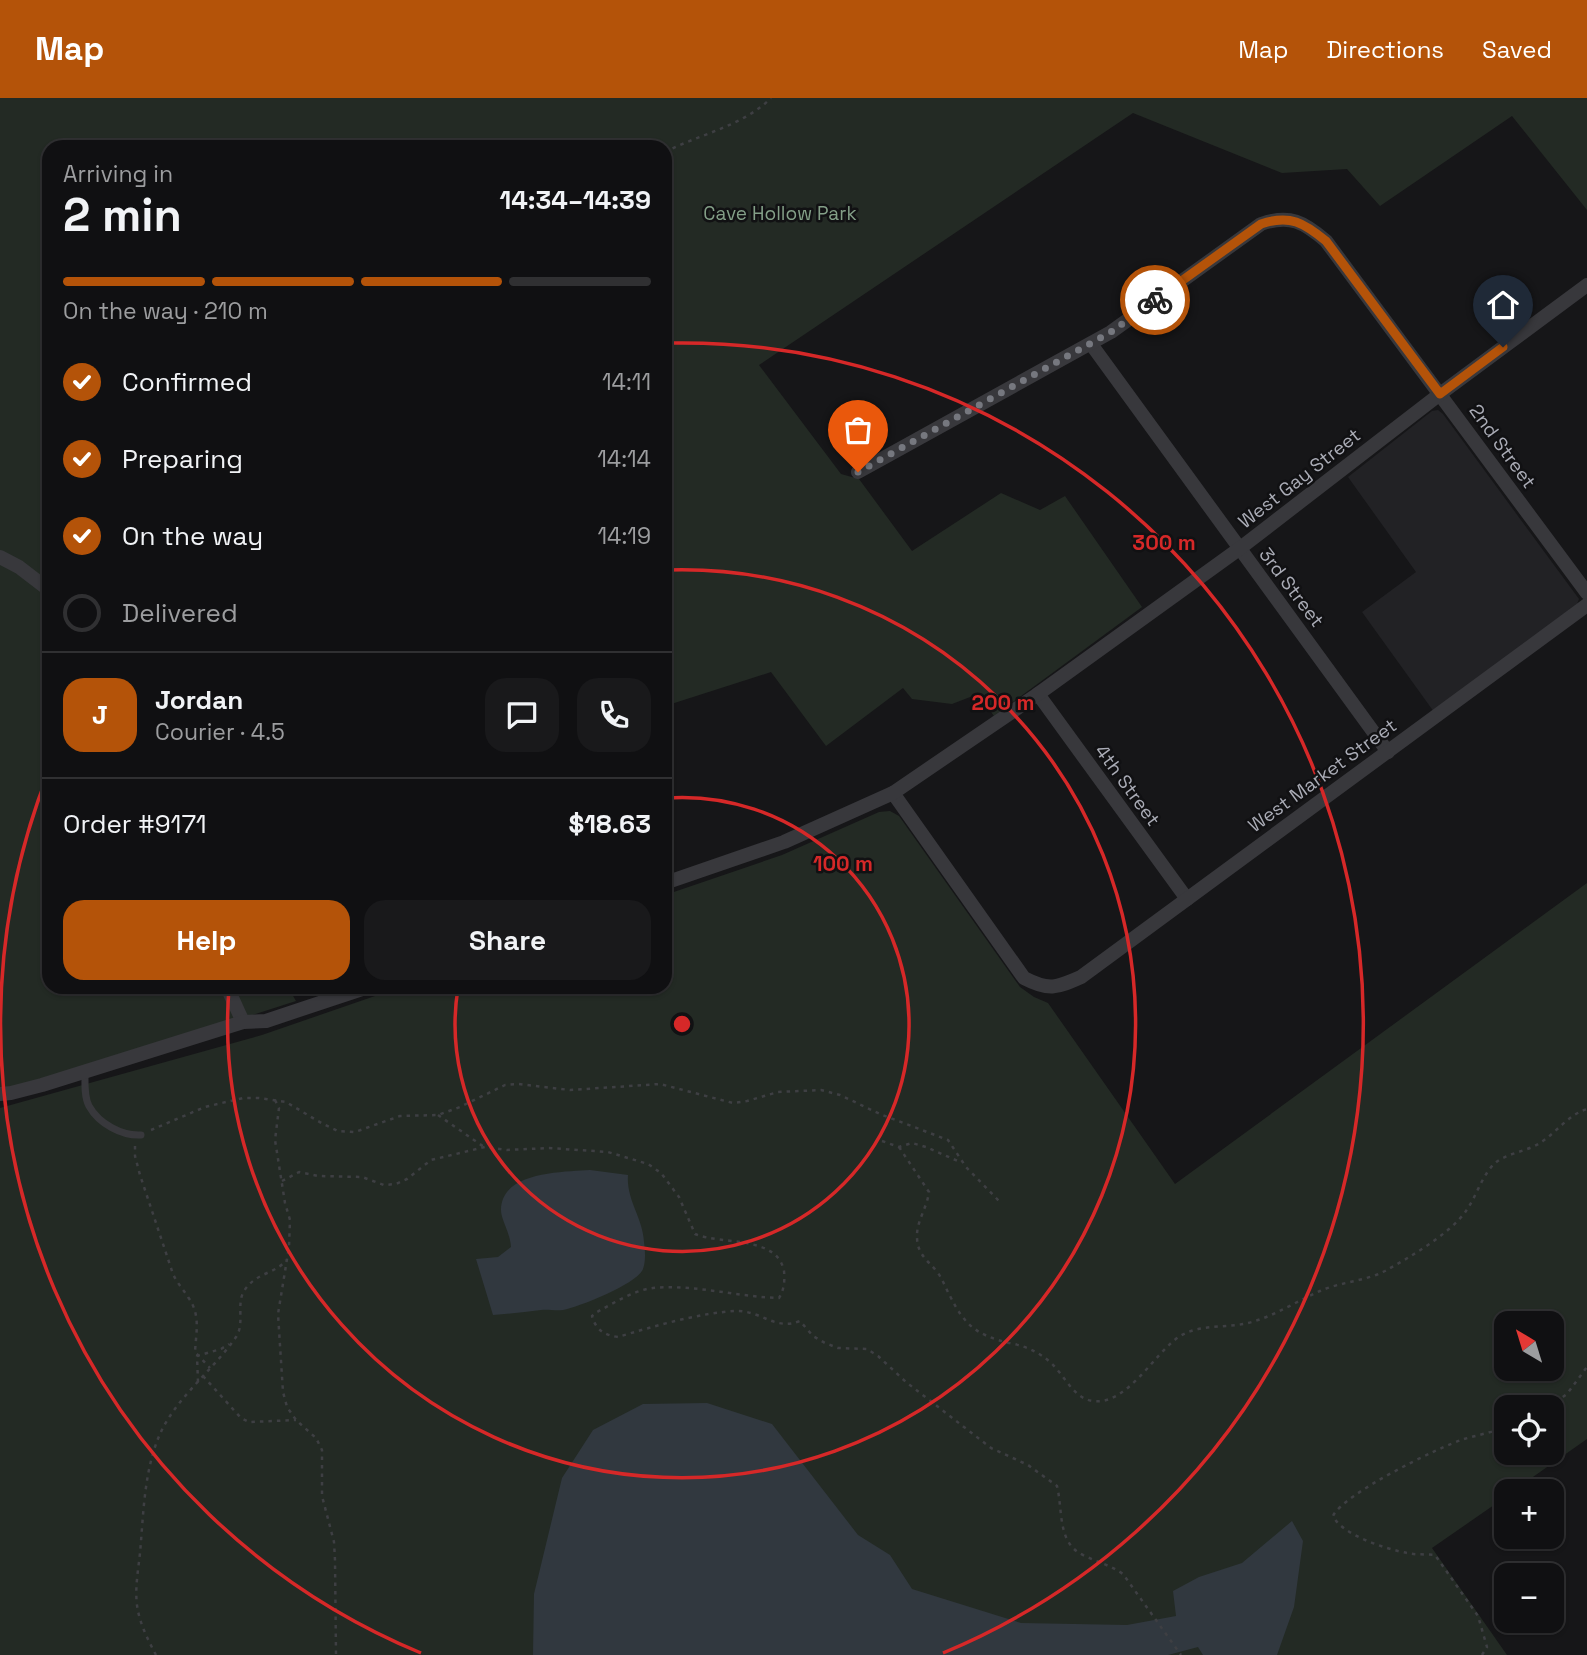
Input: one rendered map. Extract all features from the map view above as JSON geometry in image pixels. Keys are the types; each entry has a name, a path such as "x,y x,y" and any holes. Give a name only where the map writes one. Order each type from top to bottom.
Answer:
{"street":[{"name":"2nd Street","path":"1091,344 1261,224 1275,219 1308,226 1326,241 1587,593"},
{"name":"West Gay Street","path":"672,881 784,842 893,793 1038,694 1239,549 1587,285"},
{"path":"858,472 1091,344"},
{"name":"3rd Street","path":"1091,344 1388,752"},
{"path":"0,557 42,585"},
{"name":"West Market Street","path":"893,793 1024,978 1045,988 1061,986 1081,977 1587,606"},
{"name":"4th Street","path":"1038,694 1187,899"},
{"path":"231,994 243,1022"},
{"path":"0,1094 25,1090 243,1022 266,1021 347,994"}],"lane":[{"path":"85,1072 86,1097 97,1116 117,1132 129,1136 141,1135"}],"path":[{"path":"672,149 746,117 771,98"},
{"path":"210,1368 195,1352 198,1320 193,1305 173,1274 159,1227 148,1204 135,1156 135,1146 141,1135 205,1107 243,1098 286,1102 338,1131 355,1132 400,1116 438,1115 505,1085 570,1090 660,1084 733,1103 778,1092 821,1090 840,1095 880,1114 948,1140 963,1163 1001,1203"},
{"path":"275,1100 279,1108 275,1140 290,1220 288,1257 278,1314 282,1392 287,1407 296,1420 316,1438 322,1450 322,1496 335,1551 335,1655"},
{"path":"899,1147 929,1192 917,1231 919,1252 937,1272 963,1320 985,1336 1026,1346 1040,1354 1060,1372 1075,1393 1086,1400 1096,1402 1105,1401 1125,1388 1182,1335 1199,1328 1251,1323 1320,1291 1383,1272 1457,1222 1492,1166 1539,1143 1577,1112 1587,1109"},
{"path":"438,1115 485,1147"},
{"path":"882,1141 899,1147 912,1143 963,1163"},
{"path":"282,1181 299,1172 318,1176 362,1177 384,1185 396,1184 431,1160 485,1147 508,1150 549,1147 587,1150 639,1160 661,1173 670,1184 679,1197 695,1234 707,1239 741,1241 772,1251 784,1269 784,1282 779,1298 653,1288 640,1291 592,1316 598,1330 618,1337 734,1311 752,1312 784,1325 800,1321 813,1336 838,1348 867,1349 990,1448 1028,1465 1057,1486 1064,1534 1069,1544 1085,1557 1112,1566 1123,1574 1181,1655"},
{"path":"156,1655 143,1629 136,1591 146,1492 152,1462 167,1420 238,1334 242,1293 258,1276 282,1265 288,1257"},
{"path":"198,1356 221,1349 232,1342"},
{"path":"198,1356 198,1382"},
{"path":"1564,1396 1587,1367"},
{"path":"203,1376 241,1418 249,1422 296,1420"},
{"path":"1482,1655 1487,1647 1478,1616 1435,1555 1406,1553 1365,1539 1342,1529 1333,1516 1346,1500 1399,1469 1462,1439 1494,1430"}],"shaded area":[{"path":"1438,410 1579,599 1577,604 1434,712 1362,612 1416,572 1348,477 1432,411"},
{"path":"590,1170 628,1175 630,1193 643,1233 643,1269 619,1288 571,1308 493,1315 476,1259 498,1257 511,1247 501,1214 504,1197 511,1188 536,1176"},
{"path":"707,1403 772,1424 858,1535 890,1555 912,1589 1021,1623 1127,1625 1176,1616 1173,1591 1199,1577 1242,1563 1292,1521 1303,1541 1294,1607 1277,1655 1203,1655 1198,1647 1168,1655 533,1655 534,1594 562,1478 593,1430 643,1404"}],"green space":[{"name":"Cave Hollow Park","path":"0,98 1587,98 1587,210 1512,116 1380,206 1347,169 1282,173 1133,113 759,365 841,474 859,479 912,551 1001,493 1040,510 1065,496 1142,607 994,716 978,694 952,704 912,699 903,688 826,746 771,672 672,704 672,140 42,140 42,994 292,994 296,1001 11,1093 0,1092"},
{"path":"890,811 899,816 1020,987 1048,1003 1175,1184 1587,883 1587,1439 1564,1455 1564,1395 1494,1395 1494,1465 1550,1465 1530,1479 1494,1479 1494,1505 1432,1548 1507,1655 0,1655 0,1108 262,1035 381,994 672,994 672,893 782,855 879,812"}],"way so far":[{"path":"858,472 1091,344 1155,300"}],"route":[{"path":"1155,300 1261,224 1275,219 1289,220 1308,226 1326,241 1440,394 1503,347"}]}
